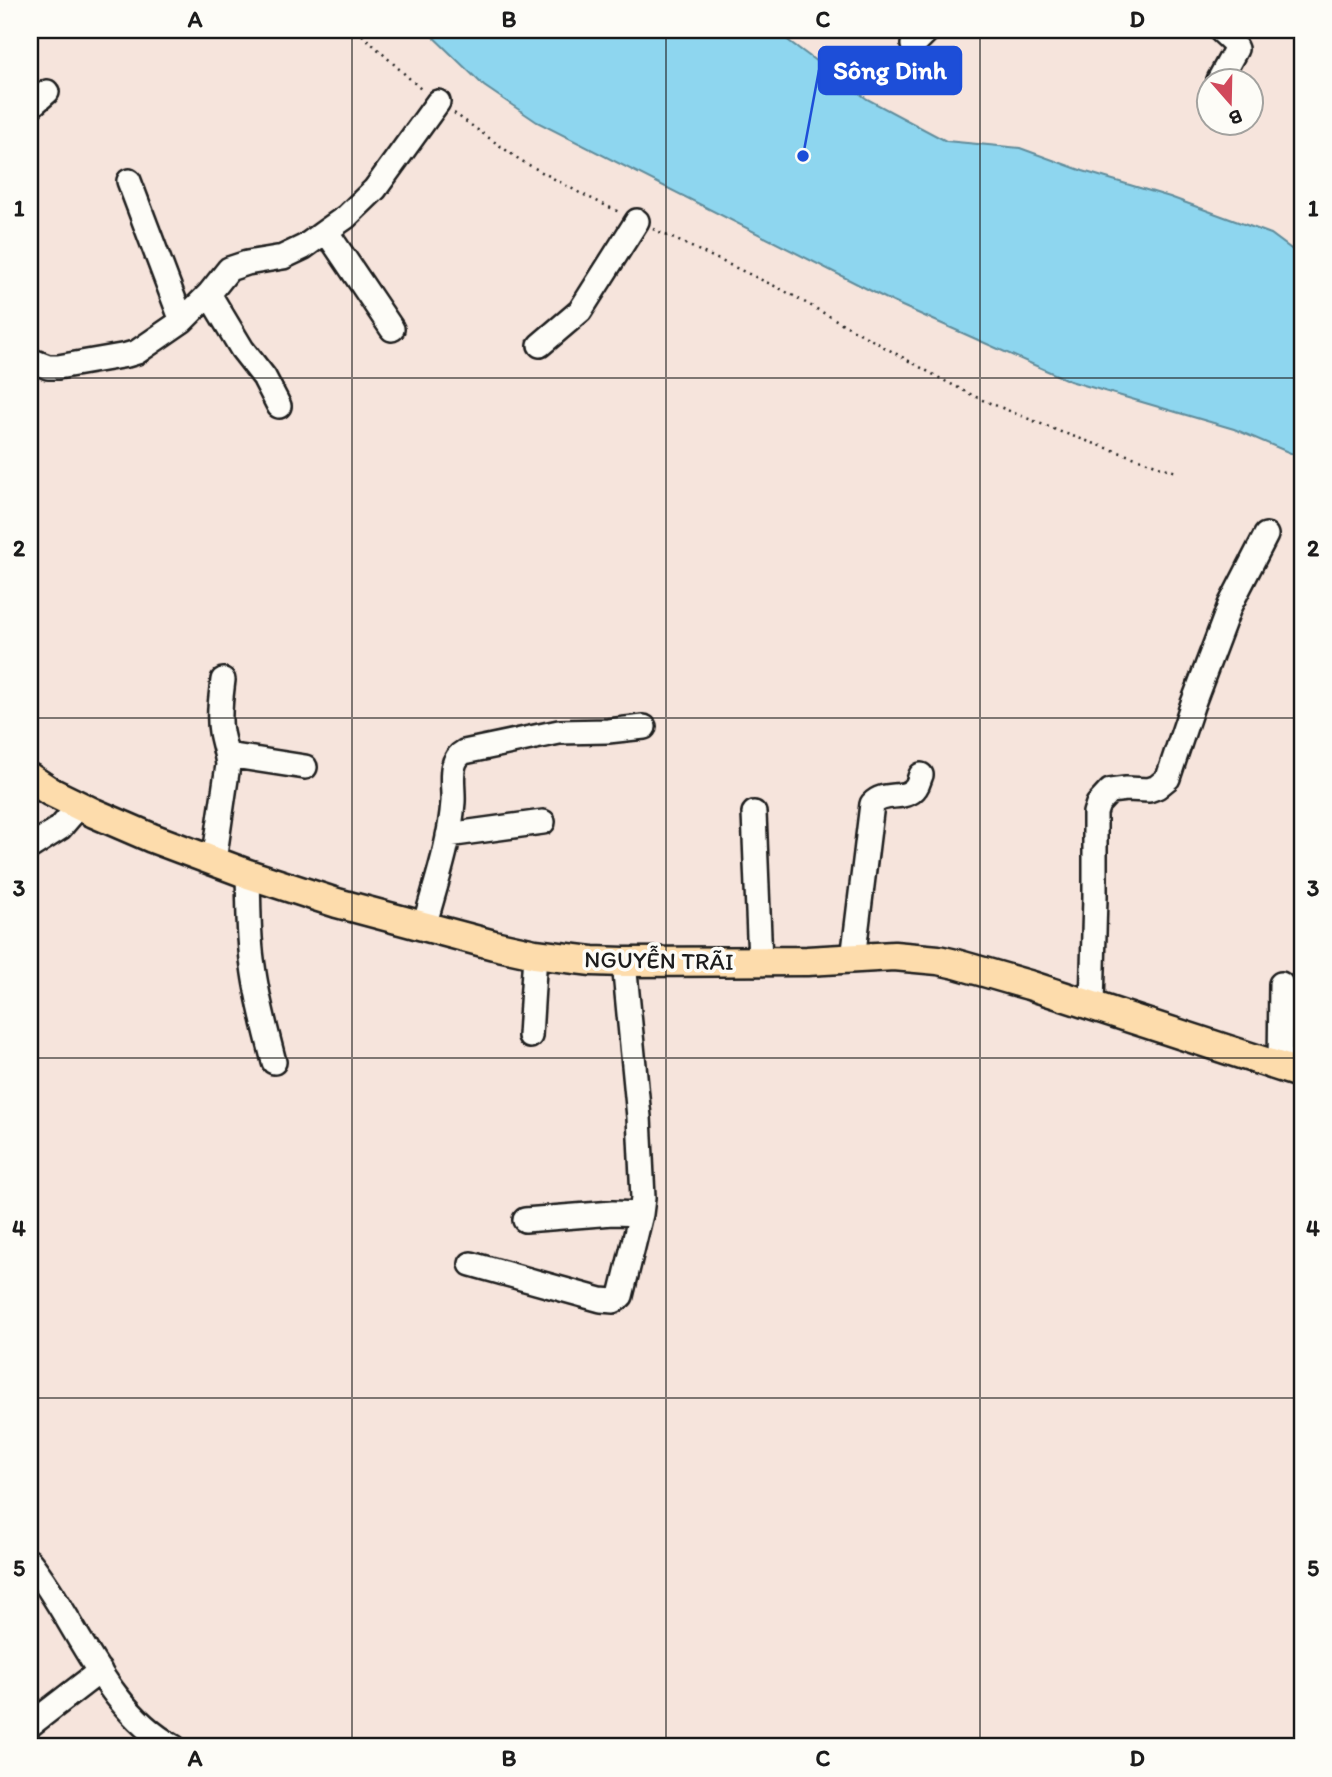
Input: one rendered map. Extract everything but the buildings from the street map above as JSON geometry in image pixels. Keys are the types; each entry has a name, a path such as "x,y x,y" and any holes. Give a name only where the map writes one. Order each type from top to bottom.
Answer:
{"main road":[{"name":"NGUYỄN TRÃI","path":"30,778 79,806 152,838 248,874 337,903 535,954 624,962 894,957 927,959 957,964 1029,985 1291,1070"}],"street":[{"path":"1220,30 1236,49 1227,66"},
{"path":"30,360 48,368 58,367 127,355 148,345 182,321 229,269 293,253 346,217 374,189 438,102"},
{"path":"129,181 182,321"},
{"path":"540,345 580,311 637,221"},
{"path":"326,231 392,330"},
{"path":"209,294 242,349 264,377 279,407"},
{"path":"1092,1005 1095,813 1098,804 1110,791 1149,790 1168,778 1225,617 1266,535"},
{"path":"214,861 228,765 219,713 223,680"},
{"path":"424,927 448,835 455,760 464,752 559,732 644,727"},
{"path":"227,755 305,766"},
{"path":"853,959 872,804 877,798 909,794 916,788 921,775"},
{"path":"30,847 60,828 79,806"},
{"path":"754,813 760,961"},
{"path":"448,835 543,822"},
{"path":"248,874 252,965 274,1062"},
{"path":"530,1036 535,954"},
{"path":"471,1264 601,1300 614,1301 621,1296 643,1198 639,1117 624,962"},
{"path":"1281,984 1291,1070"},
{"path":"525,1220 613,1213 641,1214"},
{"path":"30,1562 100,1671 125,1704 150,1732 174,1747"},
{"path":"30,1725 100,1671"}],"path":[{"path":"357,30 438,102 520,160 578,192 781,289 980,399 1061,432 1176,472"}],"water":[{"path":"426,30 774,30 867,99 946,141 1020,148 1083,171 1170,197 1271,234 1302,257 1302,458 1234,429 1070,381 893,302 537,122 484,86"}],"place":[{"name":"Sông Dinh","path":"803,156"}]}
